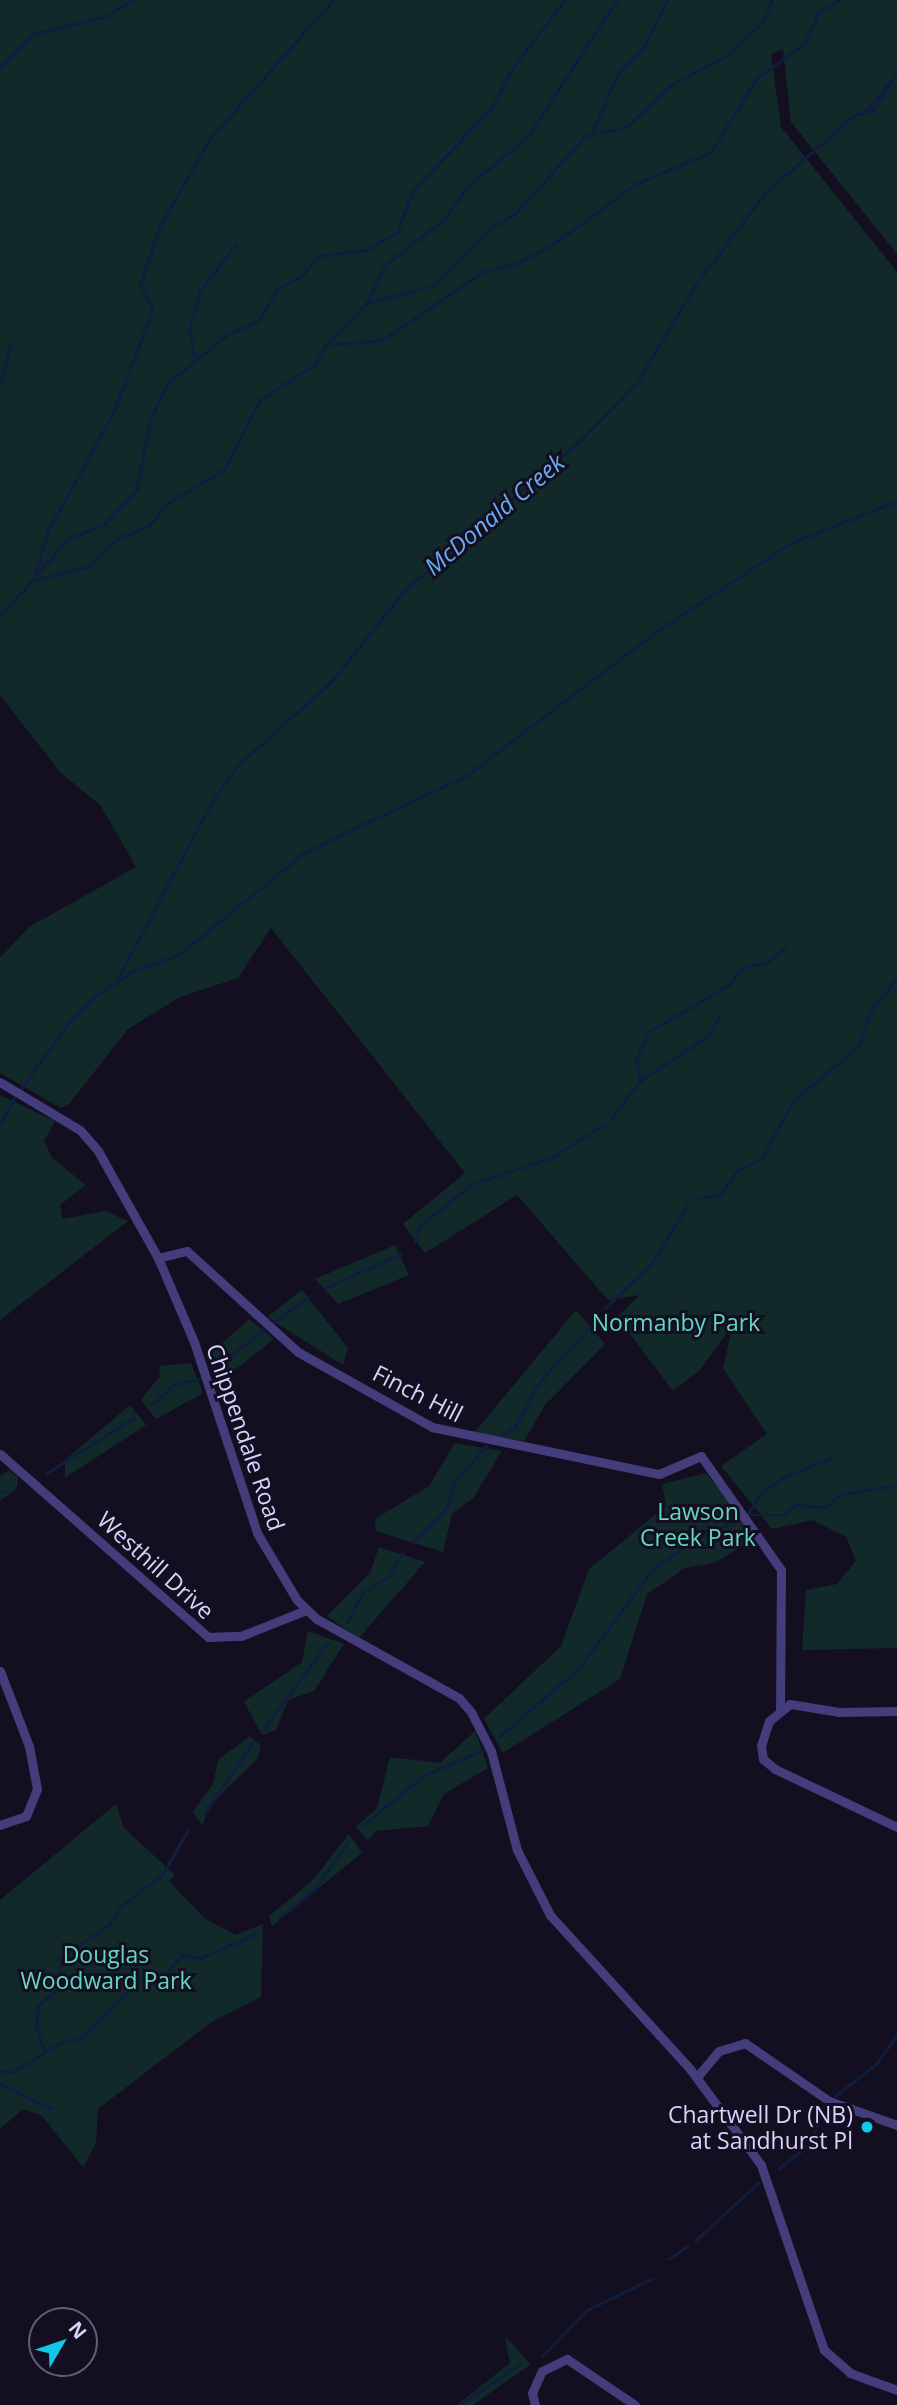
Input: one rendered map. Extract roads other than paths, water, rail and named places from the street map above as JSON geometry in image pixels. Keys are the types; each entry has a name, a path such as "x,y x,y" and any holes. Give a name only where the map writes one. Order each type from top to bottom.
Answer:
{"street":[{"name":"Chippendale Road","path":"0,1082 58,1114 98,1151 158,1258 194,1342 257,1533 306,1610 459,1698 471,1712 491,1751 517,1850 550,1915 697,2077 761,2165 824,2350 850,2372 897,2390"},
{"name":"Finch Hill","path":"158,1258 187,1251 298,1352 432,1427 651,1473 676,1472 701,1456 757,1532 781,1570 786,1606 780,1709"},
{"name":"Westhill Drive","path":"0,1454 208,1636 234,1638 306,1610"},
{"path":"0,1671 29,1746 37,1789 26,1816 0,1825"},
{"path":"897,1711 839,1712 804,1704 780,1709 763,1732 763,1759 897,1827"},
{"path":"697,2077 719,2051 745,2043 830,2101 897,2125"},
{"path":"535,2405 532,2393 542,2371 567,2359 635,2405"}],"waterway":[{"path":"0,67 33,34 104,17 132,0"},
{"path":"35,575 47,533 114,411 153,309 140,286 159,228 209,140 333,0"},
{"path":"34,578 68,539 105,524 137,489 150,420 168,383 228,334 258,321 279,288 303,275 318,256 366,250 397,233 413,190 492,108 513,67 565,0"},
{"path":"367,303 386,264 444,220 467,187 528,136 617,0"},
{"path":"593,130 617,75 644,47 667,0"},
{"path":"326,345 365,304 434,285 492,227 515,214 586,135 625,128 671,85 728,55 762,23 772,0"},
{"path":"0,614 32,581 87,567 119,538 149,526 169,502 224,470 260,400 315,364 326,345 382,340 483,272 516,264 556,242 636,184 711,152 757,78 805,43 819,12 839,0"},
{"name":"McDonald Creek","path":"116,982 211,803 238,765 331,682 405,590 579,442 636,384 694,287 764,194 855,115 873,111 897,72"},
{"name":"McDonald Creek","path":"864,113 888,84"},
{"path":"195,361 189,329 200,291 236,244"},
{"path":"0,385 11,343"},
{"name":"McDonald Creek","path":"20,1090 70,1021 98,994 133,971 180,954 305,852 466,776 653,634 789,544 897,501"},
{"path":"640,1081 636,1059 648,1032 729,985 743,967 766,963 785,948"},
{"path":"694,1199 720,1195 737,1171 761,1159 794,1100 858,1047 870,1012 897,978"},
{"path":"610,1120 640,1081 708,1036 719,1017"},
{"name":"McDonald Creek","path":"0,1124 16,1095"},
{"path":"415,1242 421,1225 472,1184 551,1158 605,1124"},
{"path":"605,1308 652,1263 688,1204"},
{"path":"325,1288 401,1254"},
{"path":"274,1322 309,1296"},
{"path":"500,1436 515,1427 535,1387 592,1325"},
{"path":"212,1370 263,1330"},
{"path":"152,1405 174,1384 198,1379"},
{"path":"47,1473 133,1418"},
{"path":"413,1542 448,1506 454,1482 486,1446"},
{"path":"747,1515 760,1494 782,1478 830,1458"},
{"path":"499,1737 579,1668 652,1570 690,1542 747,1515 782,1515 796,1505 827,1507 838,1495 897,1485"},
{"path":"0,1492 5,1490"},
{"path":"347,1623 363,1592 388,1577 402,1554"},
{"path":"262,1731 327,1643"},
{"path":"204,1814 254,1741"},
{"path":"361,1827 423,1776 483,1750"},
{"path":"45,2052 36,2028 38,2005 60,1988 60,1958 110,1924 120,1907 162,1875 188,1830"},
{"path":"280,1917 315,1889 348,1842"},
{"path":"0,2071 13,2072 62,2042 83,2037 138,1981 167,1972 182,1955 201,1958 254,1935"},
{"path":"835,2096 876,2064 897,2035"},
{"path":"0,2083 52,2109"},
{"path":"779,2168 810,2144 821,2116"},
{"path":"695,2241 758,2183"},
{"path":"669,2259 687,2246"},
{"path":"542,2356 587,2310 651,2279"},
{"path":"460,2405 520,2364"}],"place":[{"name":"Chartwell Dr (NB) at Sandhurst Pl","path":"867,2127"}],"park label":[{"name":"Normanby Park","path":"676,1322"},
{"name":"Lawson Creek Park","path":"698,1524"},
{"name":"Douglas Woodward Park","path":"106,1967"}]}
